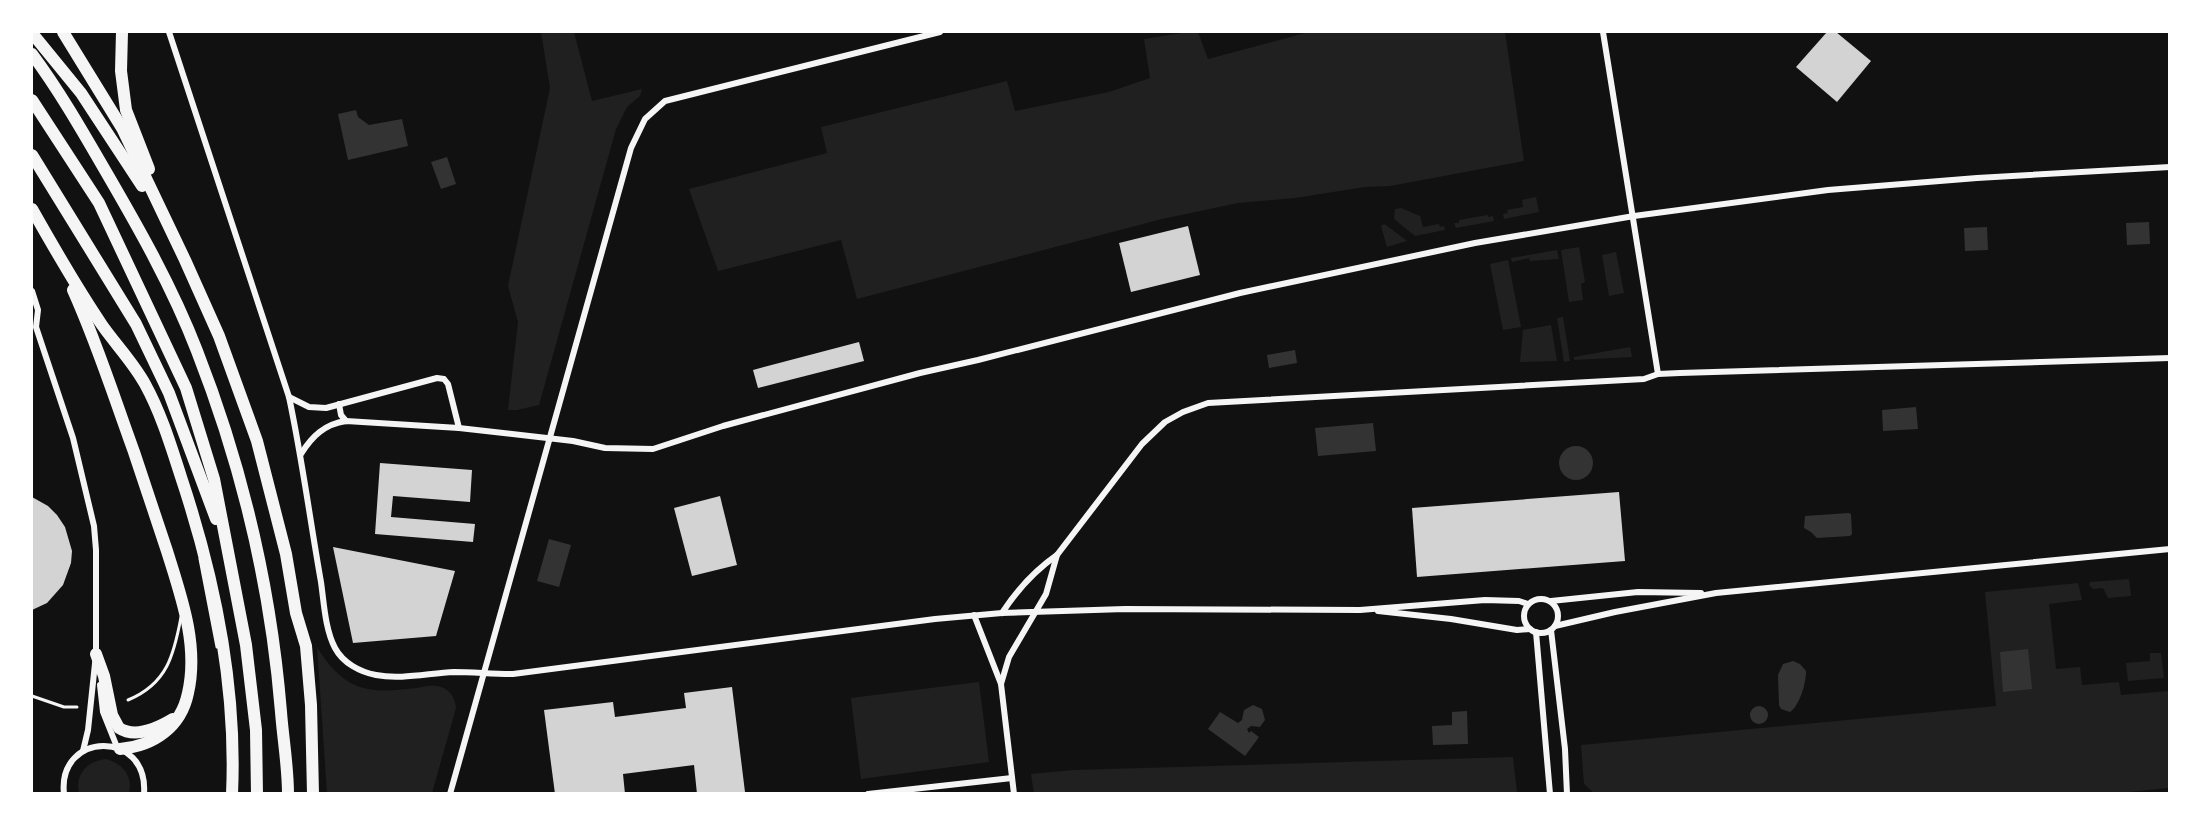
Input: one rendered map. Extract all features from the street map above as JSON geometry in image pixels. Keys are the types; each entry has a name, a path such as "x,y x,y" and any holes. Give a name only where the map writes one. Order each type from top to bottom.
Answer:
{"highway":[{"path":"63,32 122,128 185,260 219,336 257,441 286,554 296,613 305,714 306,794"},
{"path":"122,32 121,71 126,111 185,260"},
{"path":"32,33 81,93 116,143 185,260"},
{"path":"32,54 67,104 128,208 163,276 201,361 234,457 265,586 278,674 288,794"},
{"path":"32,100 99,204 186,388 214,479 246,645 256,730 257,794"},
{"path":"32,155 136,324 168,393 228,549"},
{"path":"32,209 103,327 126,354 146,385 171,446 201,546 219,620 232,716 232,794"},
{"path":"54,248 93,333 150,498 183,604 190,647 191,671 188,694 169,730 151,742 118,748"},
{"path":"296,613 306,646 311,705 313,794"},
{"path":"96,654 115,722 119,728 138,732 160,727 177,717"},
{"path":"311,705 319,745 321,794"}],"street":[{"path":"169,32 289,397 301,453 313,538 334,647 340,656 352,666 376,675 454,672 520,673 1002,613 1360,610 1485,600 1528,604 1539,598 1551,601 1638,592 1716,593"},
{"path":"450,794 631,148 645,119 665,101 940,32"},
{"path":"1604,32 1658,374"},
{"path":"301,453 320,431 330,425 346,421 459,428 551,438 606,448 654,449 723,426 886,381 978,360 1240,293 1464,246 1634,216 1828,190 1977,178 2169,167"},
{"path":"32,291 38,310 34,324 73,438 94,526 96,654 88,730 83,751"},
{"path":"1002,613 1013,595 1038,568 1057,555 1142,444 1165,422 1208,403 1644,379 1658,374 2169,358"},
{"path":"289,397 309,407 326,408 437,378 444,379 448,384 459,428"},
{"path":"339,404 341,415 346,421"},
{"path":"1360,610 1451,619 1541,633 1615,612 1716,593 2169,549"},
{"path":"1001,684 1009,657 1046,594 1057,555"},
{"path":"1551,601 1558,610 1559,616 1553,628 1567,794"},
{"path":"1528,604 1524,621 1533,631 1550,794"},
{"path":"974,615 1001,684 1014,794"},
{"path":"96,654 103,712 118,748"},
{"path":"64,794 63,785 69,765 83,751 105,745 118,748 138,763 143,773 144,794"},
{"path":"868,794 1012,778"}],"lane":[{"path":"32,302 38,310"},
{"path":"128,700 145,693 165,672 177,642 183,604"},
{"path":"32,696 64,707 77,707"}],"shaded area":[{"path":"541,32 574,32 592,101 642,89 640,96 627,107 616,129 539,405 508,410 518,322 508,286 550,88"},
{"path":"1198,32 1208,59 1309,32 1505,32 1524,161 1390,186 1238,203 1162,219 857,299 841,240 718,271 689,189 827,153 821,127 1007,81 1015,111 1109,92 1150,78 1144,39"},
{"path":"356,110 358,117 369,125 402,119 408,146 348,160 338,114"},
{"path":"447,157 456,184 441,189 431,162"},
{"path":"1536,197 1539,212 1504,219 1503,214 1508,213 1507,210 1523,207 1522,200"},
{"path":"1401,208 1420,216 1423,227 1439,224 1440,227 1444,226 1445,230 1415,236 1394,219 1395,209"},
{"path":"1488,215 1488,217 1493,216 1494,221 1456,228 1454,223 1459,223 1459,220"},
{"path":"2149,222 2150,244 2127,245 2126,223"},
{"path":"1384,224 1407,241 1387,247 1381,226"},
{"path":"1987,227 1988,250 1965,251 1964,228"},
{"path":"1579,247 1585,282 1581,284 1583,300 1569,302 1561,250"},
{"path":"1557,250 1559,259 1530,261 1529,258 1512,262 1511,258"},
{"path":"1616,252 1624,293 1609,296 1602,255"},
{"path":"1508,260 1521,327 1503,330 1490,264"},
{"path":"1563,317 1570,361 1564,362 1557,318"},
{"path":"1551,325 1557,361 1520,362 1523,330"},
{"path":"1630,347 1632,357 1574,360 1574,357"},
{"path":"1295,350 1297,363 1269,368 1267,355"},
{"path":"1916,407 1918,429 1883,431 1882,410"},
{"path":"1373,423 1376,451 1318,456 1315,428"},
{"path":"1576,446 1588,451 1593,463 1588,475 1576,480 1564,475 1559,463 1564,451"},
{"path":"1851,514 1852,534 1850,536 1817,538 1804,528 1805,516"},
{"path":"549,539 571,545 559,587 537,581"},
{"path":"2129,579 2131,596 2108,598 2103,588 2093,589 2089,585 2090,582"},
{"path":"2078,583 2082,600 2049,604 2056,669 2080,667 2082,685 2119,682 2121,695 2169,691 2169,788 2107,794 1594,793 1584,784 1581,745 1996,706 1985,592"},
{"path":"317,647 334,670 357,686 371,690 387,690 434,686 444,688 450,693 456,708 432,793 327,793"},
{"path":"2028,649 2032,689 2003,692 2000,652"},
{"path":"2150,653 2161,653 2164,678 2128,681 2126,663 2150,661"},
{"path":"1793,661 1800,664 1806,671 1806,676 1799,699 1790,712 1781,709 1779,705 1778,675 1783,664"},
{"path":"979,682 989,762 861,779 851,698"},
{"path":"1253,705 1262,709 1265,720 1260,727 1251,726 1247,729 1249,733 1251,731 1259,737 1245,756 1208,729 1220,712 1238,723 1242,720 1244,710"},
{"path":"1759,706 1765,709 1768,715 1765,721 1759,724 1753,721 1750,715 1753,709"},
{"path":"1467,711 1468,744 1433,745 1432,726 1452,725 1452,712"},
{"path":"1513,757 1517,793 1034,794 1031,774 1074,770"},
{"path":"106,759 122,767 128,776 129,793 79,793 79,780 84,770 93,762"}],"building":[{"path":"1827,32 1836,32 1871,61 1837,102 1796,67"},
{"path":"1188,226 1200,275 1131,292 1119,243"},
{"path":"859,342 864,361 758,388 753,370"},
{"path":"380,463 472,470 470,502 393,496 391,517 475,524 473,542 375,534"},
{"path":"1619,492 1625,561 1417,577 1412,508"},
{"path":"720,496 737,565 692,576 674,508"},
{"path":"32,497 48,506 57,515 65,527 72,551 71,563 63,585 47,603 32,610"},
{"path":"333,547 455,571 436,636 353,643"},
{"path":"732,687 745,792 697,794 694,765 623,774 625,794 555,794 544,710 613,702 615,717 686,708 684,693"}]}
